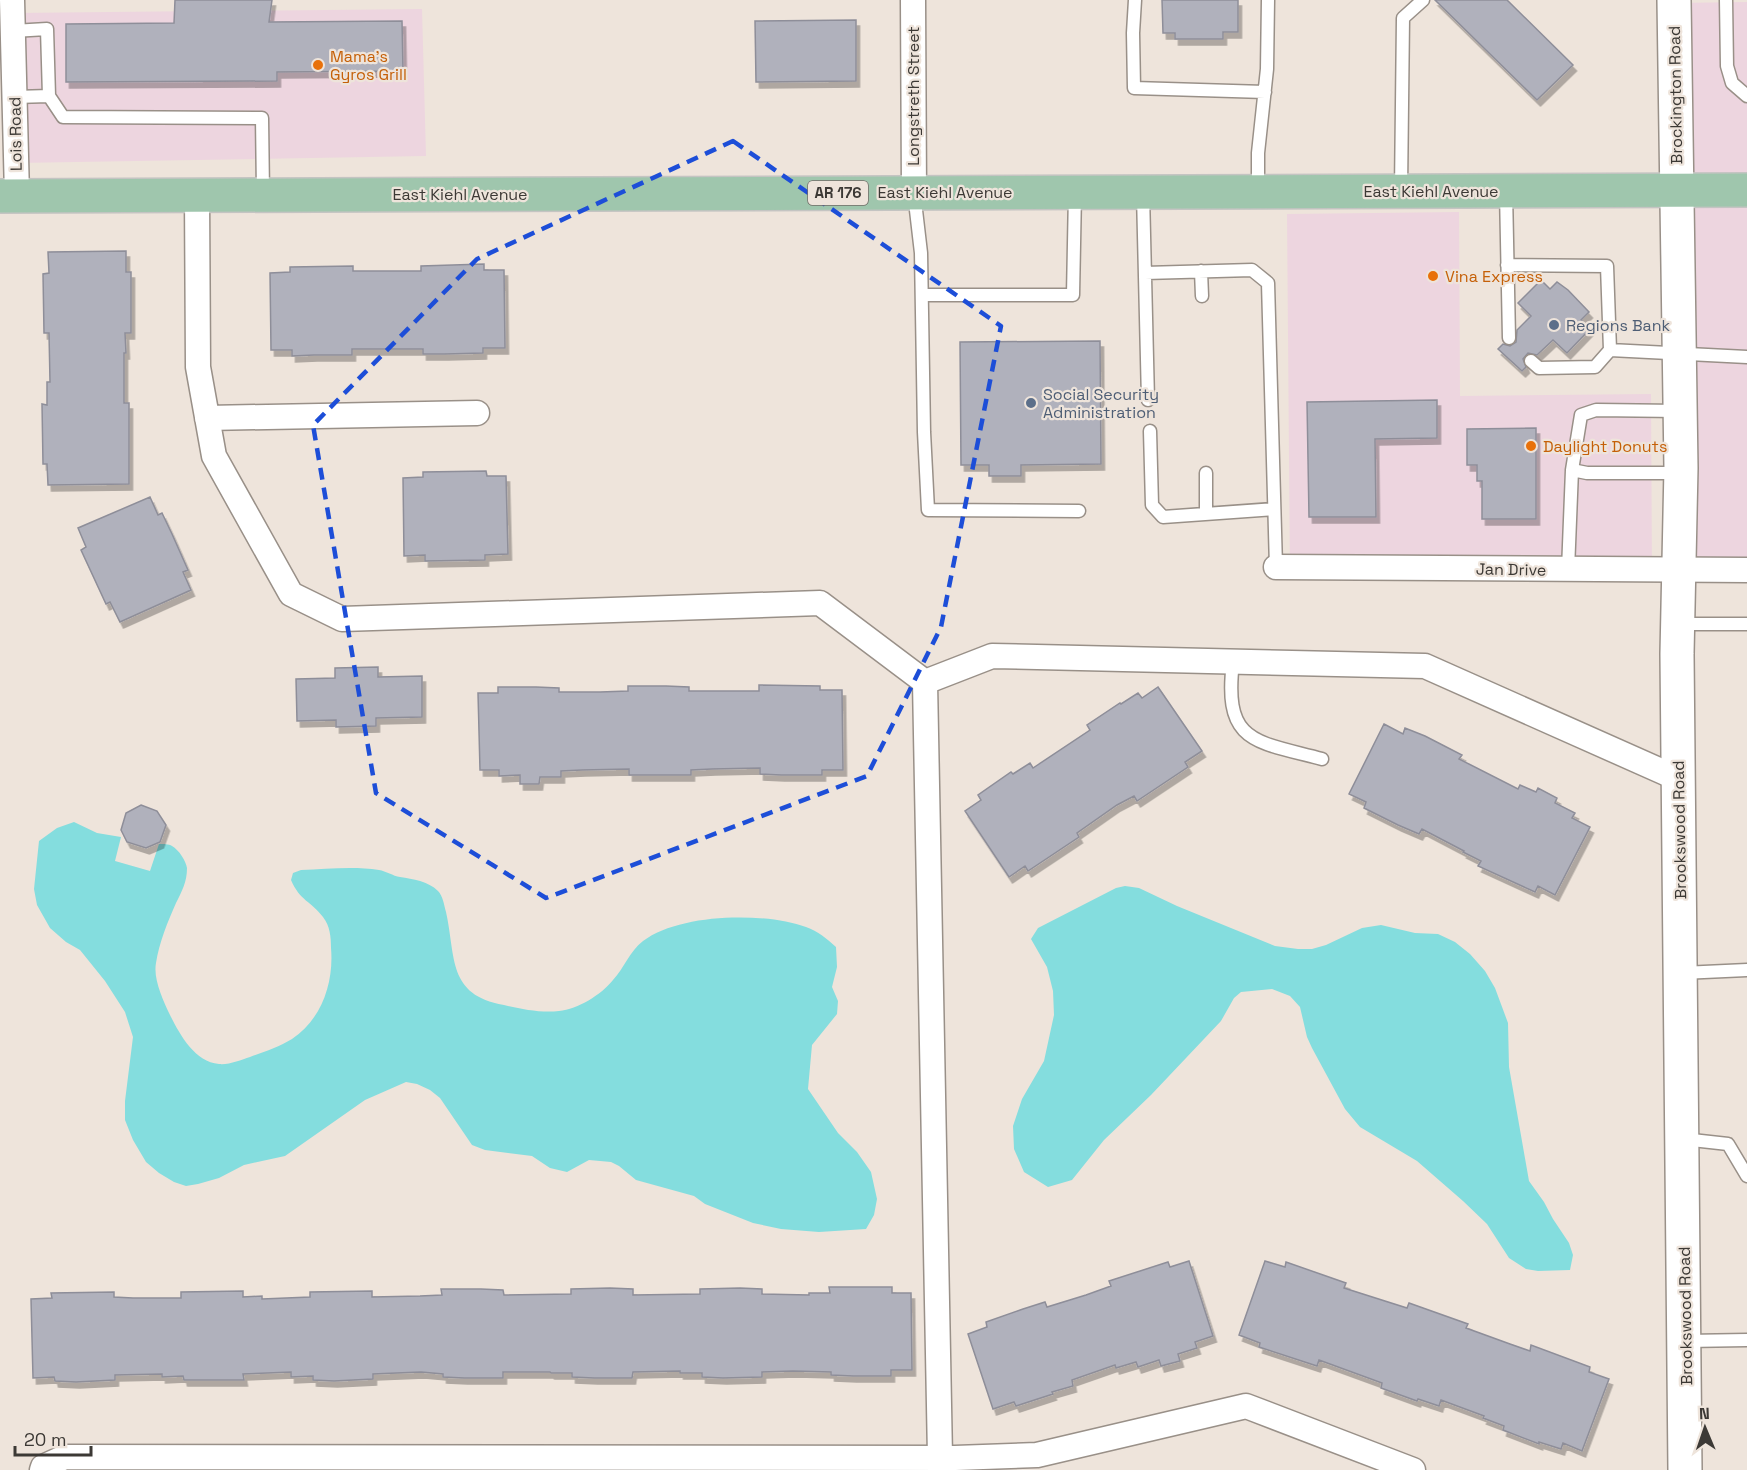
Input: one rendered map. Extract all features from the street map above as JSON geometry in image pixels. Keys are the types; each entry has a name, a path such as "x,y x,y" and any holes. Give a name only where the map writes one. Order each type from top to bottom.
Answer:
{"main road":[{"name":"Brockington Road","path":"1674,0 1676,191"},
{"name":"East Kiehl Avenue","path":"8,196 1747,190"},
{"name":"Brookswood Road","path":"1676,191 1681,472 1677,624 1686,1468"}],"street":[{"name":"Lois Road","path":"8,196 15,97 12,0"},
{"name":"Longstreth Street","path":"913,0 914,192"},
{"path":"197,195 198,367 214,456 291,594 342,619 820,603 925,682"},
{"path":"207,418 477,413"},
{"name":"Jan Drive","path":"1276,567 1747,570"},
{"path":"925,682 992,657 1425,666 1679,779"},
{"path":"925,682 940,1457"},
{"path":"42,1470 43,1467 64,1456 940,1457 1037,1455 1246,1406 1413,1470"}],"lane":[{"path":"1135,0 1134,88 1265,92"},
{"path":"1258,192 1258,153 1267,69 1268,0"},
{"path":"1401,191 1403,18 1423,0"},
{"path":"1726,0 1727,66 1732,83 1747,96"},
{"path":"13,31 47,29 49,96 63,117 262,118 263,195"},
{"path":"15,97 49,96"},
{"path":"1506,191 1509,338"},
{"path":"914,192 921,253 924,432 928,510 1079,511"},
{"path":"922,295 1072,295 1075,192"},
{"path":"1143,192 1149,400"},
{"path":"1507,265 1607,266 1610,350 1595,367 1539,368 1532,361"},
{"path":"1145,273 1252,270 1268,283 1276,567"},
{"path":"1201,271 1202,296"},
{"path":"1610,350 1747,357"},
{"path":"1568,570 1572,470 1581,415 1596,410 1680,411"},
{"path":"1150,431 1152,506 1163,517 1274,509"},
{"path":"1572,470 1587,473 1681,472"},
{"path":"1206,472 1206,513"},
{"path":"1677,624 1747,624"},
{"path":"1233,662 1230,683 1232,705 1239,727 1250,738 1322,759"},
{"path":"1680,974 1747,970"},
{"path":"1682,1138 1728,1144 1747,1176"},
{"path":"1685,1341 1747,1340"}],"highlighted area":[{"path":"733,141 1001,326 941,627 867,776 546,898 376,793 313,425 477,259"}],"shaded area":[{"path":"1747,2 1747,581 1678,582 1674,3"},
{"path":"422,9 426,156 16,163 13,13"},
{"path":"1459,212 1460,396 1651,394 1652,575 1290,578 1287,214"}],"water":[{"path":"74,822 97,833 121,837 115,861 150,871 159,844 172,846 184,859 187,868 185,882 162,940 155,969 156,976 164,1003 189,1046 203,1058 219,1064 243,1060 292,1039 311,1021 324,999 330,974 330,932 319,912 294,887 291,880 293,873 301,870 370,869 430,885 438,891 442,898 457,972 463,983 472,993 486,1000 531,1010 566,1010 589,1000 608,986 643,941 678,925 700,920 746,917 788,922 806,927 826,938 836,947 837,967 832,987 838,1001 837,1014 812,1045 808,1089 838,1133 857,1152 871,1172 877,1199 874,1215 866,1229 819,1232 781,1229 753,1223 705,1204 694,1196 636,1180 611,1162 589,1160 567,1172 550,1168 532,1156 485,1150 472,1145 440,1098 430,1090 406,1082 365,1100 285,1156 244,1165 219,1178 198,1184 186,1186 174,1182 146,1162 125,1120 125,1101 133,1037 125,1012 105,981 80,950 66,942 50,928 37,905 34,889 39,841 57,828"},
{"path":"1125,886 1139,888 1275,946 1312,949 1362,928 1381,925 1415,933 1438,934 1455,942 1470,954 1485,971 1495,988 1508,1023 1509,1067 1529,1181 1569,1243 1573,1255 1570,1270 1526,1269 1509,1258 1487,1224 1463,1201 1417,1161 1360,1127 1345,1109 1312,1048 1300,1007 1290,996 1272,989 1241,992 1234,998 1221,1021 1151,1095 1104,1140 1072,1180 1048,1187 1024,1172 1014,1149 1013,1126 1022,1099 1044,1061 1054,1015 1053,991 1047,967 1031,939 1038,928 1116,888"}],"building":[{"path":"175,0 272,0 269,22 402,21 403,71 277,72 277,81 66,82 66,24 174,23"},
{"path":"1162,0 1238,0 1238,32 1223,32 1223,39 1175,39 1175,33 1163,33"},
{"path":"1435,0 1507,0 1573,65 1537,100"},
{"path":"856,20 856,81 756,82 755,21"},
{"path":"126,251 126,272 131,272 131,333 125,333 126,353 124,353 124,403 129,403 129,484 48,485 47,464 43,464 42,404 47,405 47,382 50,382 49,333 44,333 43,274 49,273 48,252"},
{"path":"484,264 484,270 504,270 505,348 483,348 483,353 445,354 423,354 423,349 352,349 352,355 292,356 292,350 271,350 270,273 290,272 290,267 353,266 353,271 421,271 421,266"},
{"name":"Regions Bank","path":"1541,280 1550,289 1557,282 1568,290 1589,312 1581,320 1590,329 1567,353 1553,340 1537,355 1528,353 1523,359 1526,367 1522,371 1498,349 1503,344 1510,346 1516,342 1517,330 1531,316 1518,303"},
{"name":"Social Security Administration","path":"1100,341 1101,464 1021,465 1021,476 989,476 989,465 961,465 960,342"},
{"path":"1437,400 1437,438 1375,439 1376,517 1309,517 1307,402"},
{"path":"1536,428 1536,519 1482,519 1482,481 1477,481 1477,465 1467,465 1467,429"},
{"path":"486,471 487,476 506,476 508,554 485,555 485,560 425,561 425,555 404,556 403,478 423,477 423,472"},
{"path":"150,497 158,515 162,513 188,570 183,572 191,590 120,622 110,602 106,604 81,550 86,547 78,528"},
{"path":"378,667 378,677 422,676 422,717 376,718 376,726 336,727 336,720 297,721 296,679 335,678 335,668"},
{"path":"759,685 820,686 820,690 842,690 843,770 822,770 822,775 760,774 760,768 691,770 691,775 629,775 629,769 582,770 561,771 561,777 540,777 539,784 520,784 520,775 499,776 499,770 480,770 478,693 498,693 498,687 559,688 559,692 600,692 628,691 628,686 689,687 689,691 759,691"},
{"path":"1158,687 1202,751 1185,762 1188,767 1137,801 1134,796 1117,805 1077,833 1079,837 1028,871 1025,866 1009,877 965,811 981,800 978,795 1011,772 1013,774 1030,763 1033,768 1090,730 1087,725 1120,703 1138,693 1142,698"},
{"path":"1384,724 1403,734 1405,728 1425,736 1462,755 1459,759 1518,789 1520,785 1536,792 1538,788 1557,798 1555,803 1575,813 1572,818 1590,827 1555,895 1538,886 1535,892 1478,866 1481,861 1464,851 1422,829 1419,834 1398,825 1364,808 1366,802 1349,794"},
{"path":"141,805 157,811 166,825 160,842 146,848 127,842 121,830 126,813"},
{"path":"1189,1261 1213,1336 1195,1342 1197,1348 1178,1354 1180,1361 1161,1366 1159,1360 1138,1367 1136,1362 1116,1368 1115,1365 1072,1380 1073,1386 1052,1392 1053,1394 1016,1406 1014,1402 993,1409 968,1334 987,1327 986,1322 1023,1309 1045,1302 1047,1307 1086,1295 1111,1286 1109,1281 1168,1262 1170,1267"},
{"path":"1265,1261 1285,1267 1286,1262 1346,1283 1344,1288 1407,1308 1409,1303 1468,1324 1466,1328 1510,1344 1530,1351 1531,1345 1590,1367 1589,1372 1609,1379 1582,1451 1563,1443 1561,1449 1539,1442 1539,1444 1503,1430 1504,1426 1483,1418 1484,1416 1441,1400 1439,1406 1418,1399 1417,1401 1381,1388 1382,1383 1319,1360 1317,1366 1259,1347 1260,1343 1239,1335"},
{"path":"829,1287 892,1287 892,1293 911,1293 912,1370 891,1370 891,1376 831,1375 831,1372 793,1371 762,1372 762,1377 723,1378 702,1377 702,1373 680,1373 680,1371 633,1372 632,1378 572,1377 572,1373 503,1372 503,1378 464,1378 443,1377 443,1374 421,1372 373,1374 373,1379 334,1381 313,1380 313,1376 291,1377 291,1372 243,1374 244,1380 184,1380 183,1376 162,1377 162,1374 115,1375 115,1380 76,1382 55,1381 54,1377 33,1378 31,1299 52,1298 51,1293 114,1292 114,1297 181,1298 181,1292 243,1291 243,1297 262,1296 262,1299 310,1297 310,1292 372,1291 372,1297 442,1295 441,1289 503,1290 504,1295 571,1294 571,1289 610,1288 633,1289 633,1295 700,1294 700,1289 740,1288 762,1289 762,1294 809,1295 809,1293 830,1293"}],"place":[{"name":"Mama's Gyros Grill","path":"318,65"},
{"name":"Vina Express","path":"1433,276"},
{"name":"Regions Bank","path":"1554,325"},
{"name":"Social Security Administration","path":"1031,403"},
{"name":"Daylight Donuts","path":"1531,446"}]}
